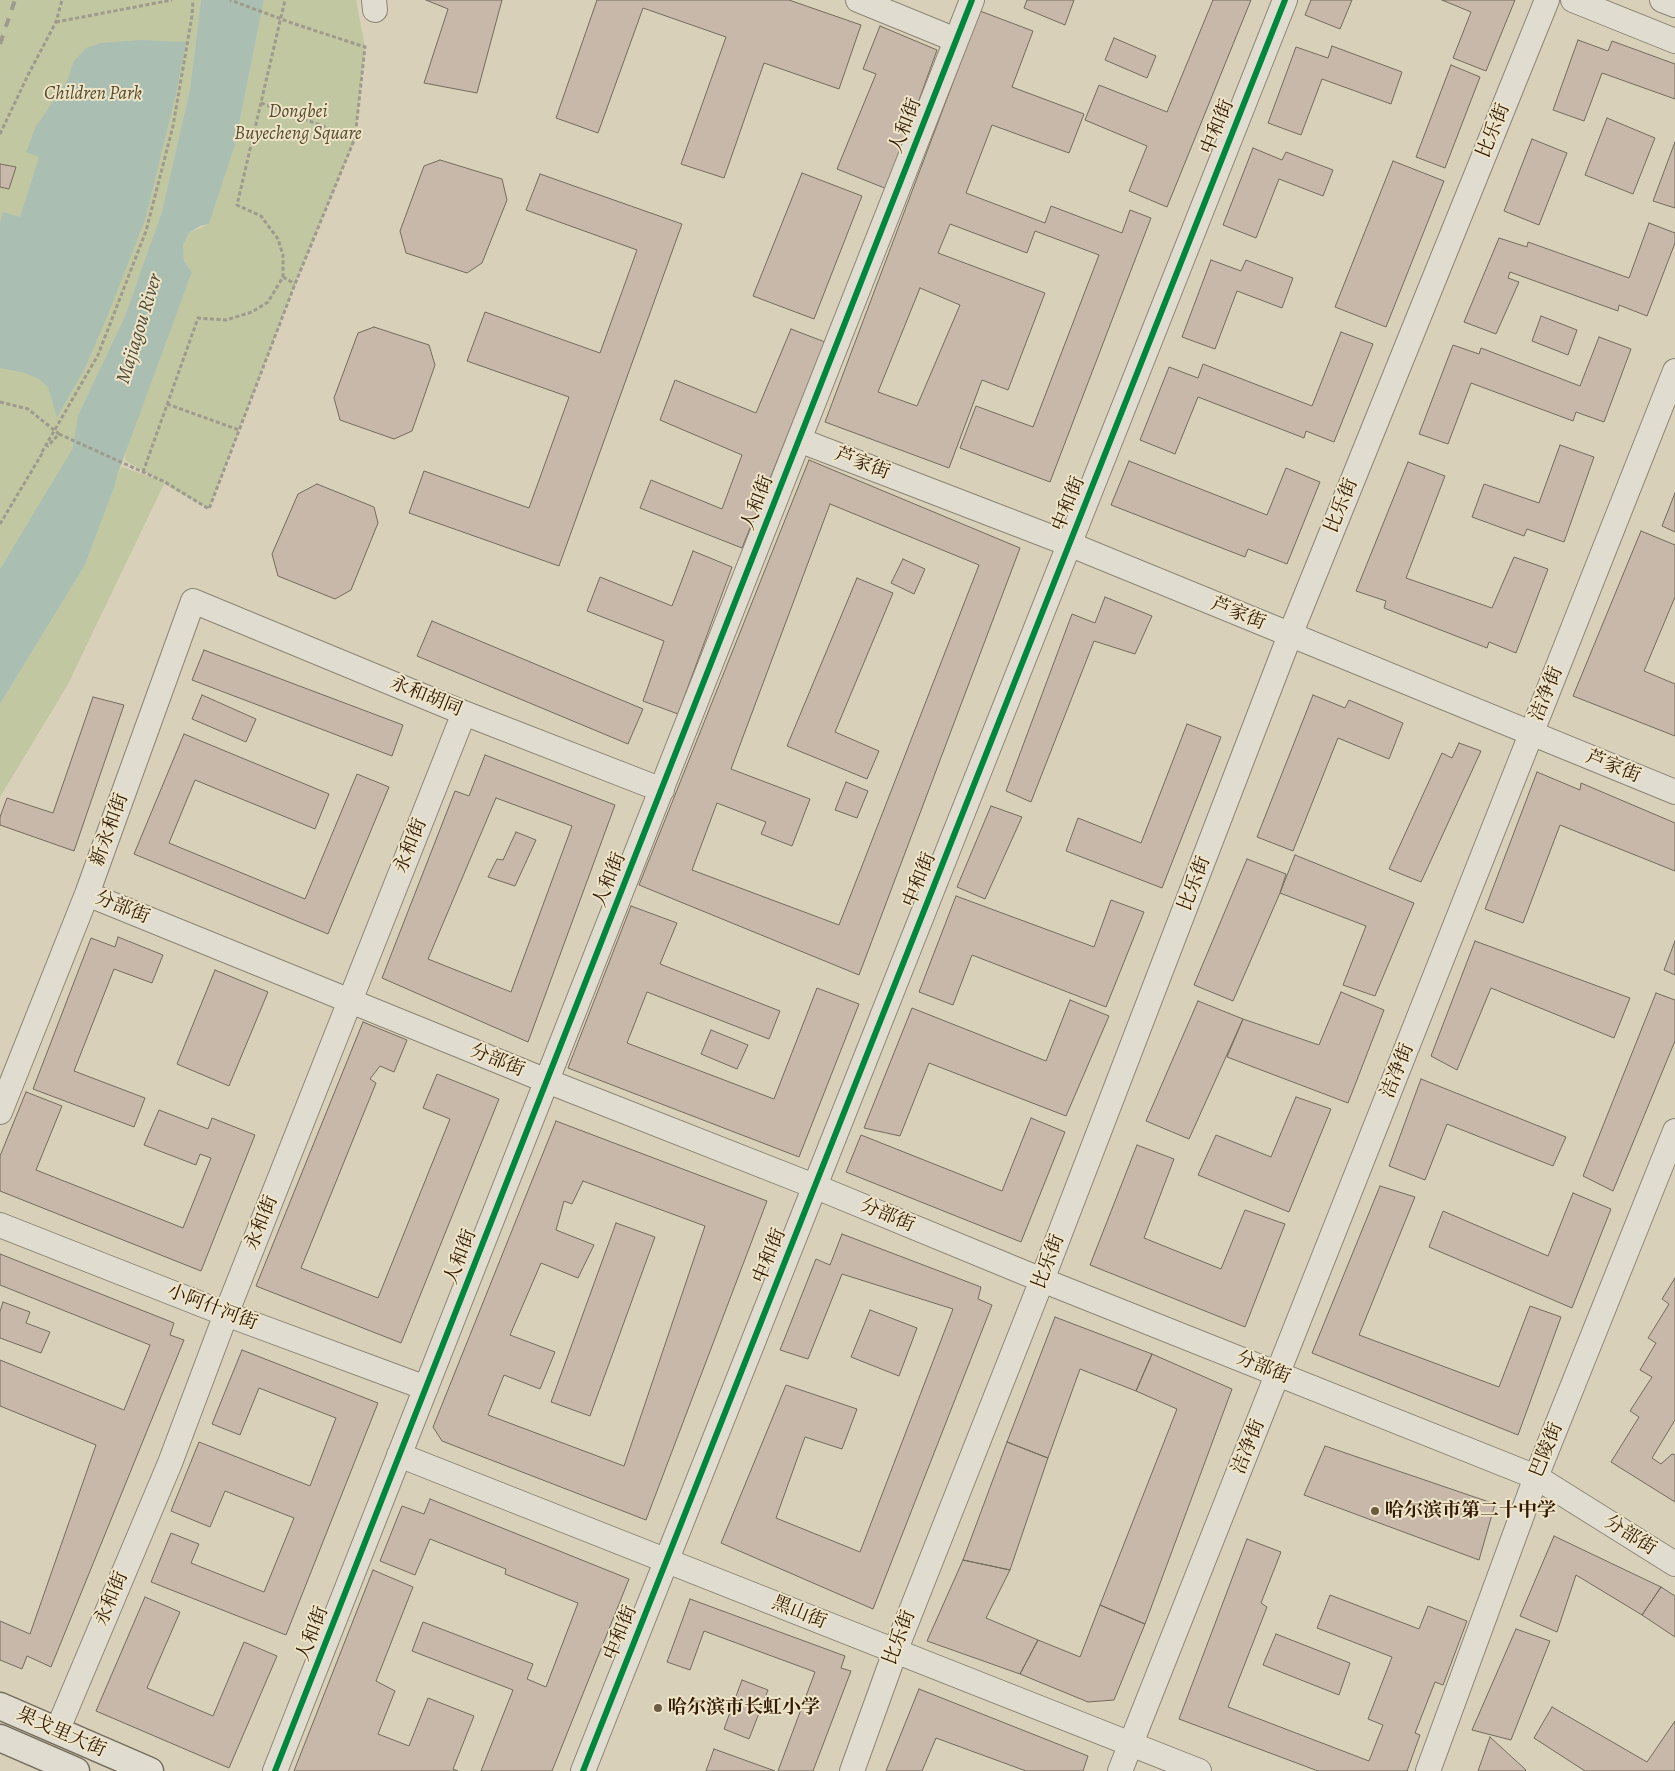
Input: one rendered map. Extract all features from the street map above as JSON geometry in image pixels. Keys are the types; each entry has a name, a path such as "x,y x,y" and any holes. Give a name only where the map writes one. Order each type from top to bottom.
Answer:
{"main road":[{"name":"果戈里大街","path":"0,1706 150,1771"},
{"name":"果戈里大街","path":"1,1740 76,1771"}],"street":[{"path":"858,0 956,40"},
{"name":"人和街","path":"275,1771 972,0"},
{"name":"中和街","path":"582,1771 1285,0"},
{"name":"比乐街","path":"852,1771 895,1651 1042,1280 1290,635 1547,0"},
{"path":"1573,0 1675,41"},
{"path":"1662,0 1675,5"},
{"name":"洁净街","path":"1120,1771 1675,371"},
{"name":"芦家街","path":"800,440 1069,544 1675,792"},
{"name":"永和胡同","path":"193,601 464,713 662,790"},
{"name":"新永和街","path":"0,1112 87,894 193,601"},
{"name":"永和街","path":"57,1731 170,1463 226,1314 464,713"},
{"name":"分部街","path":"87,894 547,1081 814,1186 1042,1280 1536,1477 1675,1564"},
{"name":"巴陵街","path":"1428,1771 1536,1477 1671,1156 1675,1132"},
{"name":"小阿什河街","path":"0,1225 226,1314 426,1388"},
{"name":"黑山街","path":"399,1455 1199,1771"}],"path":[{"path":"0,134 28,73 56,22 62,0"},
{"path":"56,22 156,1 172,0"},
{"path":"0,524 98,355 146,231 173,126 192,16 193,0"},
{"path":"0,402 28,409 59,434 165,482 209,509 295,284 355,138 365,47 230,0"},
{"path":"143,472 198,318 226,320 252,312 268,302 284,277 283,255 278,239 261,216 237,205 286,0"},
{"path":"262,103 355,138"},
{"path":"284,277 295,284"},
{"path":"167,404 240,430"},
{"path":"42,452 59,434"}],"green space":[{"name":"Children Park","path":"0,0 201,0 190,89 162,211 125,316 78,415 74,448 0,569"},
{"name":"Dongbei Buyecheng Square","path":"264,0 356,0 365,47 355,138 295,284 209,509 164,484 67,686 0,797 0,704 85,565 118,473 122,467 156,479 125,460 126,450 192,272 184,261 183,245 189,233 209,224 235,145"}],"water":[{"name":"Majiagou River","path":"201,0 264,0 235,145 209,224 200,226 189,233 183,245 184,261 192,272 85,565 0,704 0,569 73,448 78,415 125,316 162,211 190,89"},
{"path":"140,40 186,42 176,94 145,220 85,368 57,417 48,387 39,379 25,373 0,368 0,222 3,212 20,217 39,157 26,152 35,128 67,81 74,61 86,48 100,43"}],"building":[{"path":"426,0 502,0 477,93 424,83 448,9"},
{"path":"597,0 789,0 861,25 839,89 764,63 724,178 681,164 726,37 643,8 598,133 556,118"},
{"path":"1027,0 1074,0 1065,25 1024,8"},
{"path":"1213,0 1251,0 1167,207 1129,191 1147,146 1085,120 1099,85 1167,112"},
{"path":"1311,0 1352,0 1340,29 1305,15"},
{"path":"1442,0 1515,0 1486,71 1453,58 1471,12"},
{"path":"980,11 1033,31 1012,87 1084,114 1069,153 992,125 966,193 1045,223 1051,206 1122,233 1130,210 1151,218 1050,482 960,448 976,406 1033,427 1099,255 1035,231 1027,253 950,224 938,253 1045,293 1008,390 982,380 949,468 825,422","holes":["920,288 960,305 917,406 878,392"]},
{"path":"880,26 937,50 887,189 837,169 876,74 863,69"},
{"path":"1114,38 1156,56 1147,78 1105,60"},
{"path":"1578,40 1608,51 1612,41 1675,64 1675,99 1602,73 1584,121 1553,110"},
{"path":"1332,46 1402,72 1391,104 1322,79 1301,135 1268,123 1296,47 1328,58"},
{"path":"1451,65 1480,77 1445,168 1416,157"},
{"path":"1607,118 1655,138 1633,194 1585,175"},
{"path":"1532,139 1567,153 1539,225 1504,211"},
{"path":"1675,142 1675,208 1653,201"},
{"path":"1253,148 1282,160 1286,152 1333,170 1323,196 1279,179 1256,238 1223,225"},
{"path":"440,160 502,179 507,200 482,263 467,273 406,253 400,231 424,166"},
{"path":"1393,161 1444,181 1386,327 1335,307"},
{"path":"0,164 16,167 9,189 0,187"},
{"path":"802,173 862,196 814,319 753,296"},
{"path":"540,174 682,224 559,566 409,513 424,471 529,508 569,397 467,361 485,312 600,353 637,250 526,210"},
{"path":"1649,223 1675,233 1675,243 1647,316 1619,305 1618,311 1510,272 1508,278 1519,282 1496,334 1464,322 1499,238 1527,247 1528,242 1629,278"},
{"path":"1211,260 1241,271 1246,260 1293,278 1282,308 1237,291 1215,349 1182,337"},
{"path":"1541,316 1577,330 1568,355 1532,341"},
{"path":"374,327 429,345 435,365 412,431 394,439 340,420 334,398 358,333"},
{"path":"791,329 825,342 742,548 640,508 651,480 722,509 742,455 660,420 675,380 756,413"},
{"path":"1341,332 1373,344 1334,442 1306,431 1304,438 1198,397 1175,454 1140,440 1169,367 1198,378 1203,364 1312,406"},
{"path":"1599,337 1631,349 1604,422 1576,412 1573,421 1471,383 1448,444 1419,434 1453,345 1479,354 1481,348 1580,386"},
{"path":"1560,445 1594,457 1564,542 1527,529 1524,536 1472,517 1484,484 1539,503"},
{"path":"809,460 1020,548 859,975 639,885","holes":["830,504 979,565 839,925 692,870 717,803 766,822 761,834 792,846 810,799 731,769"]},
{"path":"1129,461 1267,515 1286,468 1320,482 1287,564 1248,549 1245,557 1111,505"},
{"path":"1408,462 1445,476 1406,578 1492,608 1514,557 1548,569 1516,653 1489,642 1487,648 1384,608 1386,601 1356,591"},
{"path":"317,484 374,507 378,523 351,590 335,599 278,576 272,554 298,494"},
{"path":"1675,493 1675,532 1662,526"},
{"path":"1641,531 1675,545 1675,597 1644,671 1675,684 1675,736 1573,696"},
{"path":"693,551 732,567 678,714 643,701 664,641 587,611 600,577 672,606"},
{"path":"903,559 925,569 914,594 891,583"},
{"path":"857,578 893,593 835,732 879,751 867,779 787,746"},
{"path":"1105,597 1152,616 1135,654 1094,641 1031,802 1006,791 1072,614 1095,623"},
{"path":"432,621 643,709 628,744 417,656"},
{"path":"204,650 403,725 392,756 192,680"},
{"path":"202,695 256,719 246,742 192,719"},
{"path":"1313,695 1345,708 1349,700 1403,723 1389,759 1338,738 1293,851 1257,837"},
{"path":"93,697 124,705 74,851 0,825 0,817 7,798 53,813"},
{"path":"1187,724 1221,737 1162,888 1066,851 1078,818 1141,843"},
{"path":"184,734 329,794 315,829 195,780 169,843 305,899 357,774 389,787 328,934 134,854"},
{"path":"1459,743 1481,751 1421,882 1389,869 1442,753 1452,758"},
{"path":"485,755 615,805 528,1042 382,978 455,791 469,796","holes":["496,798 572,826 511,992 428,959"]},
{"path":"1537,772 1580,790 1581,783 1675,823 1675,871 1560,825 1523,923 1485,909"},
{"path":"846,782 868,791 857,818 835,810"},
{"path":"991,806 1022,817 985,899 957,887"},
{"path":"516,832 536,840 515,886 488,877 497,859 503,860"},
{"path":"1295,855 1414,903 1375,996 1343,985 1366,926 1280,893"},
{"path":"1247,859 1286,874 1280,893 1233,1001 1194,985"},
{"path":"956,896 1094,947 1111,900 1144,912 1106,1007 972,955 953,1005 919,992"},
{"path":"631,906 677,923 660,964 780,1011 769,1039 647,992 627,1043 774,1099 817,988 859,1004 799,1157 568,1068"},
{"path":"118,937 163,955 152,983 114,969 74,1071 145,1098 134,1127 33,1089 91,938 115,947"},
{"path":"1475,941 1630,998 1614,1038 1491,988 1457,1070 1431,1056"},
{"path":"1675,941 1675,975 1664,970"},
{"path":"215,970 268,992 229,1086 177,1064"},
{"path":"1341,992 1384,1010 1348,1103 1227,1057 1243,1019 1319,1045"},
{"path":"1656,993 1675,1000 1675,1041 1613,1191 1583,1176"},
{"path":"1070,1000 1109,1016 1066,1116 929,1063 900,1136 864,1128 912,1008 1046,1061"},
{"path":"1198,1001 1243,1019 1189,1139 1146,1121"},
{"path":"363,1022 407,1040 394,1072 380,1066 370,1079 376,1083 301,1268 378,1298 450,1119 423,1108 437,1074 499,1099 401,1343 256,1286"},
{"path":"711,1030 748,1045 737,1069 701,1054"},
{"path":"1421,1079 1566,1137 1553,1166 1447,1124 1425,1180 1389,1166"},
{"path":"26,1092 62,1106 36,1170 183,1228 211,1158 200,1154 196,1165 144,1145 159,1110 208,1129 212,1118 255,1135 201,1271 0,1191 0,1156"},
{"path":"1296,1097 1331,1109 1289,1212 1198,1175 1216,1135 1271,1157"},
{"path":"1031,1118 1065,1132 1021,1242 846,1172 861,1135 1002,1191"},
{"path":"556,1121 767,1201 646,1520 442,1441 433,1427","holes":["583,1181 705,1226 624,1466 488,1415 504,1375 540,1389 555,1352 510,1335 541,1263 578,1278 594,1245 556,1230 564,1201 572,1204"]},
{"path":"1137,1145 1174,1159 1144,1238 1221,1269 1245,1210 1285,1224 1245,1327 1090,1265"},
{"path":"1380,1186 1415,1197 1359,1335 1499,1387 1530,1306 1561,1317 1518,1435 1312,1353"},
{"path":"1573,1193 1611,1209 1572,1308 1429,1247 1443,1211 1548,1256"},
{"path":"616,1223 655,1237 590,1416 551,1402"},
{"path":"842,1234 981,1287 978,1299 992,1305 873,1609 721,1543 786,1385 857,1409 842,1449 805,1437 776,1518 860,1552 953,1309 842,1274 808,1359 780,1350 816,1259 830,1265"},
{"path":"0,1254 174,1323 170,1335 184,1340 51,1667 27,1656 22,1669 0,1660 0,1621 30,1634 96,1445 0,1406 0,1360 124,1410 150,1345 0,1285"},
{"path":"1675,1278 1675,1420 1652,1458 1661,1464 1672,1454 1675,1455 1675,1502 1611,1462 1639,1417 1630,1411 1652,1377 1640,1370 1656,1343 1648,1338 1669,1304 1662,1299"},
{"path":"3,1302 30,1312 26,1323 50,1332 41,1353 0,1338 0,1312"},
{"path":"870,1310 917,1328 899,1376 851,1357"},
{"path":"1055,1317 1152,1354 1136,1391 1080,1369 1048,1458 1007,1442"},
{"path":"242,1350 378,1403 286,1635 151,1582 171,1533 199,1544 191,1563 264,1592 294,1518 225,1491 210,1527 171,1511 199,1442 310,1486 336,1418 259,1388 240,1435 212,1424"},
{"path":"1152,1354 1232,1389 1145,1624 1100,1605 1177,1409 1136,1391"},
{"path":"1007,1442 1048,1458 1010,1570 963,1560"},
{"path":"1325,1446 1495,1504 1479,1560 1304,1495"},
{"path":"430,1499 629,1579 552,1771 481,1771 513,1690 412,1651 423,1622 533,1664 527,1679 546,1687 578,1603 505,1574 506,1569 430,1539 415,1575 380,1561 402,1506 424,1514"},
{"path":"1554,1536 1661,1587 1642,1615 1576,1575 1557,1632 1520,1616"},
{"path":"1247,1539 1281,1552 1261,1603 1267,1607 1228,1707 1369,1761 1383,1725 1368,1719 1392,1657 1317,1628 1330,1595 1419,1629 1428,1606 1467,1621 1443,1685 1435,1682 1415,1733 1420,1735 1407,1771 1318,1771 1179,1719"},
{"path":"963,1560 1010,1570 986,1618 1038,1640 1020,1674 927,1641"},
{"path":"373,1570 413,1587 376,1681 395,1691 378,1734 409,1746 428,1698 474,1716 453,1769 458,1771 294,1771"},
{"path":"1661,1587 1675,1596 1675,1637 1642,1615"},
{"path":"145,1597 180,1612 147,1688 213,1716 244,1642 277,1656 229,1768 96,1711"},
{"path":"690,1599 845,1656 841,1668 851,1671 813,1771 778,1771 815,1672 704,1631 690,1670 667,1662"},
{"path":"1100,1605 1145,1624 1114,1700 1088,1702 1020,1674 1038,1640 1080,1657"},
{"path":"1516,1629 1550,1641 1511,1740 1472,1730"},
{"path":"1276,1634 1350,1663 1339,1695 1263,1665"},
{"path":"742,1680 768,1690 749,1739 724,1729"},
{"path":"919,1689 1088,1756 1083,1771 1026,1771 936,1738 922,1771 886,1771"},
{"path":"1552,1707 1647,1762 1675,1721 1675,1771 1585,1771 1534,1738"},
{"path":"1490,1737 1526,1770 1478,1771"},
{"path":"714,1749 775,1771 706,1771"}],"railway":[{"path":"0,44 15,0"}],"cycle path":[{"path":"275,1771 972,0"},
{"path":"583,1771 1285,0"}],"place":[{"name":"哈尔滨市第二十中学","path":"1375,1511"},
{"name":"哈尔滨市长虹小学","path":"658,1708"}]}
